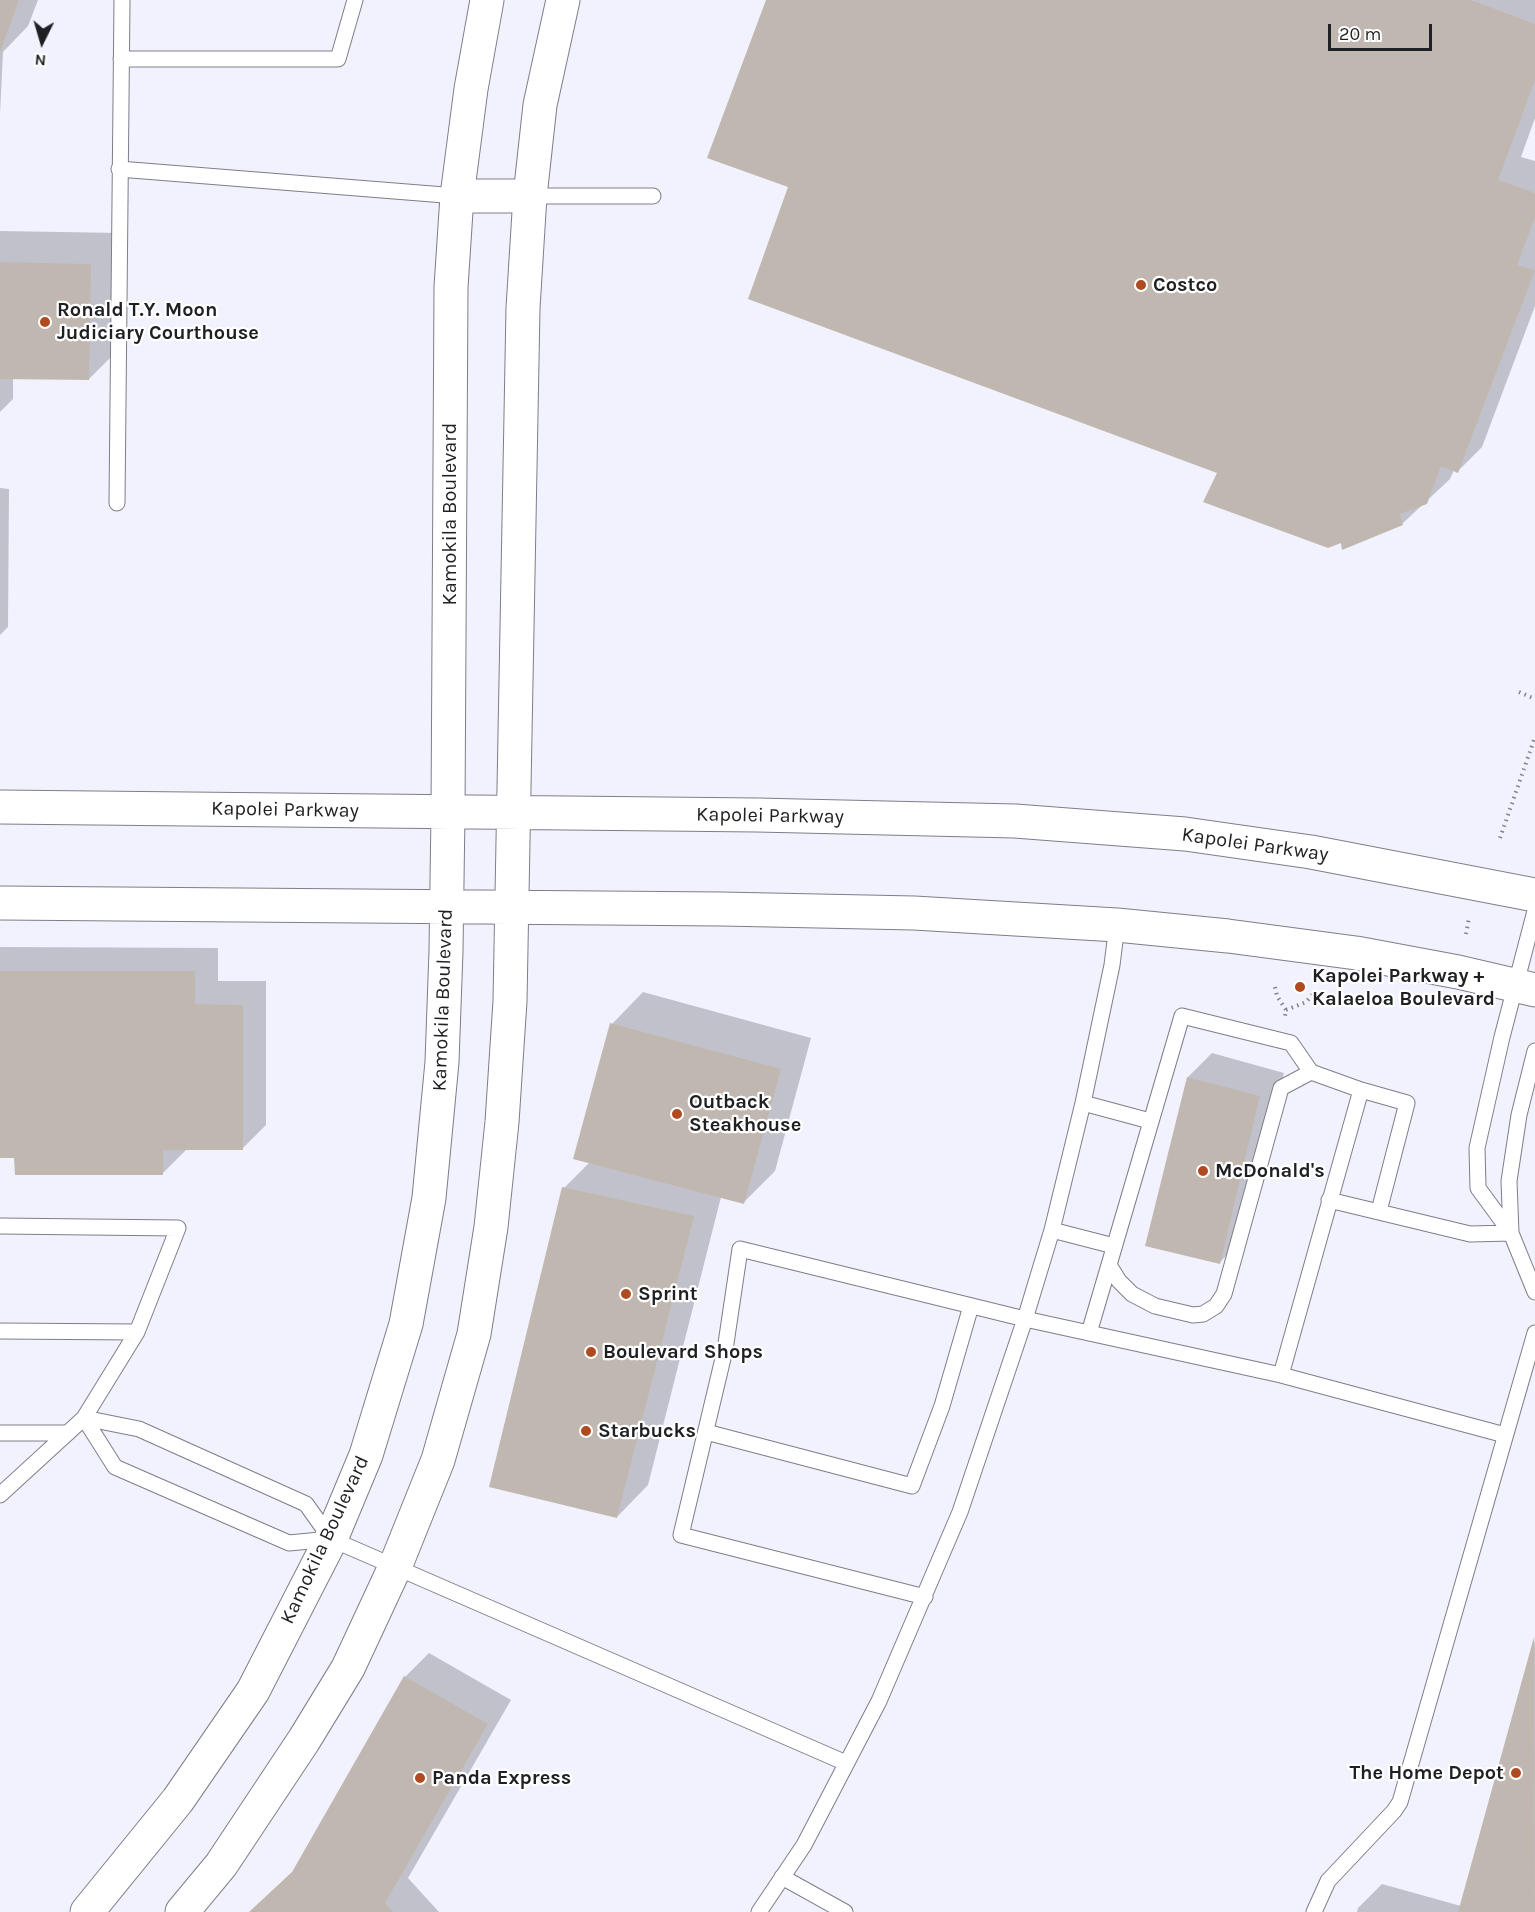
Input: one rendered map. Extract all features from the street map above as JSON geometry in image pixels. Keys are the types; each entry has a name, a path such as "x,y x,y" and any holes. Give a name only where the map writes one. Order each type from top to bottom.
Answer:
{"main road":[{"name":"Kamokila Boulevard","path":"87,1912 178,1800 253,1691 331,1539 366,1455 406,1324 429,1198 442,1062 447,907 451,287 457,196 471,89 487,0"},
{"path":"182,1912 221,1865 304,1740 348,1668 395,1567 438,1460 474,1334 491,1227 502,1122 510,1001 523,308 530,196 540,105 563,0"},
{"path":"457,196 530,196"},
{"name":"Kapolei Parkway","path":"0,807 757,815 1015,821 1174,833 1311,852 1535,895"},
{"path":"0,903 734,909 914,913 1117,926 1228,936 1356,953 1525,987"}],"lane":[{"path":"117,502 122,0"},
{"path":"121,59 338,59 355,0"},
{"path":"119,169 457,196"},
{"path":"530,196 653,196"},
{"path":"1535,911 1525,987 1477,1148 1478,1188 1511,1233 1535,1292"},
{"path":"759,1912 804,1845 879,1701 960,1512 1025,1319 1052,1230 1083,1103 1112,965 1117,926"},
{"path":"1089,1334 1182,1016 1291,1043 1311,1072 1407,1103 1379,1211"},
{"path":"1511,1233 1509,1181 1519,1115 1535,1051"},
{"path":"1109,1265 1119,1281 1132,1294 1155,1306 1193,1315 1203,1314 1216,1306 1224,1294 1281,1088 1311,1072"},
{"path":"1281,1375 1361,1090"},
{"path":"1083,1103 1150,1121"},
{"path":"1329,1200 1470,1234 1511,1233"},
{"path":"0,1226 178,1228 137,1332 84,1418 0,1495"},
{"path":"1052,1230 1114,1246"},
{"path":"925,1597 681,1535 725,1350 740,1249 1089,1334 1281,1375 1506,1435"},
{"path":"706,1432 912,1486 942,1406 971,1306"},
{"path":"0,1331 137,1332"},
{"path":"1314,1912 1328,1881 1400,1802 1535,1333"},
{"path":"84,1418 115,1467 289,1543 331,1539 846,1763"},
{"path":"84,1418 139,1428 306,1504 331,1539"},
{"path":"0,1433 68,1433"},
{"path":"782,1877 845,1912"}],"path":[{"path":"1519,692 1535,699"},
{"path":"1500,837 1535,737"},
{"path":"1466,934 1469,918"},
{"path":"1286,1010 1306,1002 1314,993"}],"building":[{"path":"0,0 19,0 0,52"},
{"name":"Costco","path":"766,0 1471,0 1535,24 1535,80 1498,180 1535,193 1535,217 1517,265 1535,270 1458,473 1441,466 1427,504 1400,514 1403,525 1342,550 1341,543 1328,548 1203,502 1217,473 748,299 788,187 707,158"},
{"name":"Ronald T.Y. Moon Judiciary Courthouse","path":"0,262 91,264 89,380 0,379"},
{"path":"0,971 195,971 195,1004 243,1005 243,1150 163,1150 163,1175 15,1175 14,1158 0,1158"},
{"name":"Outback Steakhouse","path":"610,1023 781,1069 744,1204 573,1159"},
{"name":"McDonald's","path":"1187,1077 1260,1096 1220,1264 1145,1246"},
{"name":"Boulevard Shops","path":"562,1187 694,1216 617,1518 489,1487"},
{"name":"The Home Depot","path":"1534,1637 1535,1912 1458,1912"},
{"path":"404,1676 488,1724 385,1903 394,1912 249,1912 292,1872"}],"place":[{"name":"Costco","path":"1141,285"},
{"name":"Ronald T.Y. Moon Judiciary Courthouse","path":"45,322"},
{"name":"Kapolei Parkway + Kalaeloa Boulevard","path":"1300,987"},
{"name":"Outback Steakhouse","path":"677,1114"},
{"name":"McDonald's","path":"1203,1171"},
{"name":"Sprint","path":"626,1294"},
{"name":"Boulevard Shops","path":"591,1352"},
{"name":"Starbucks","path":"586,1431"},
{"name":"The Home Depot","path":"1516,1773"},
{"name":"Panda Express","path":"420,1778"}]}
